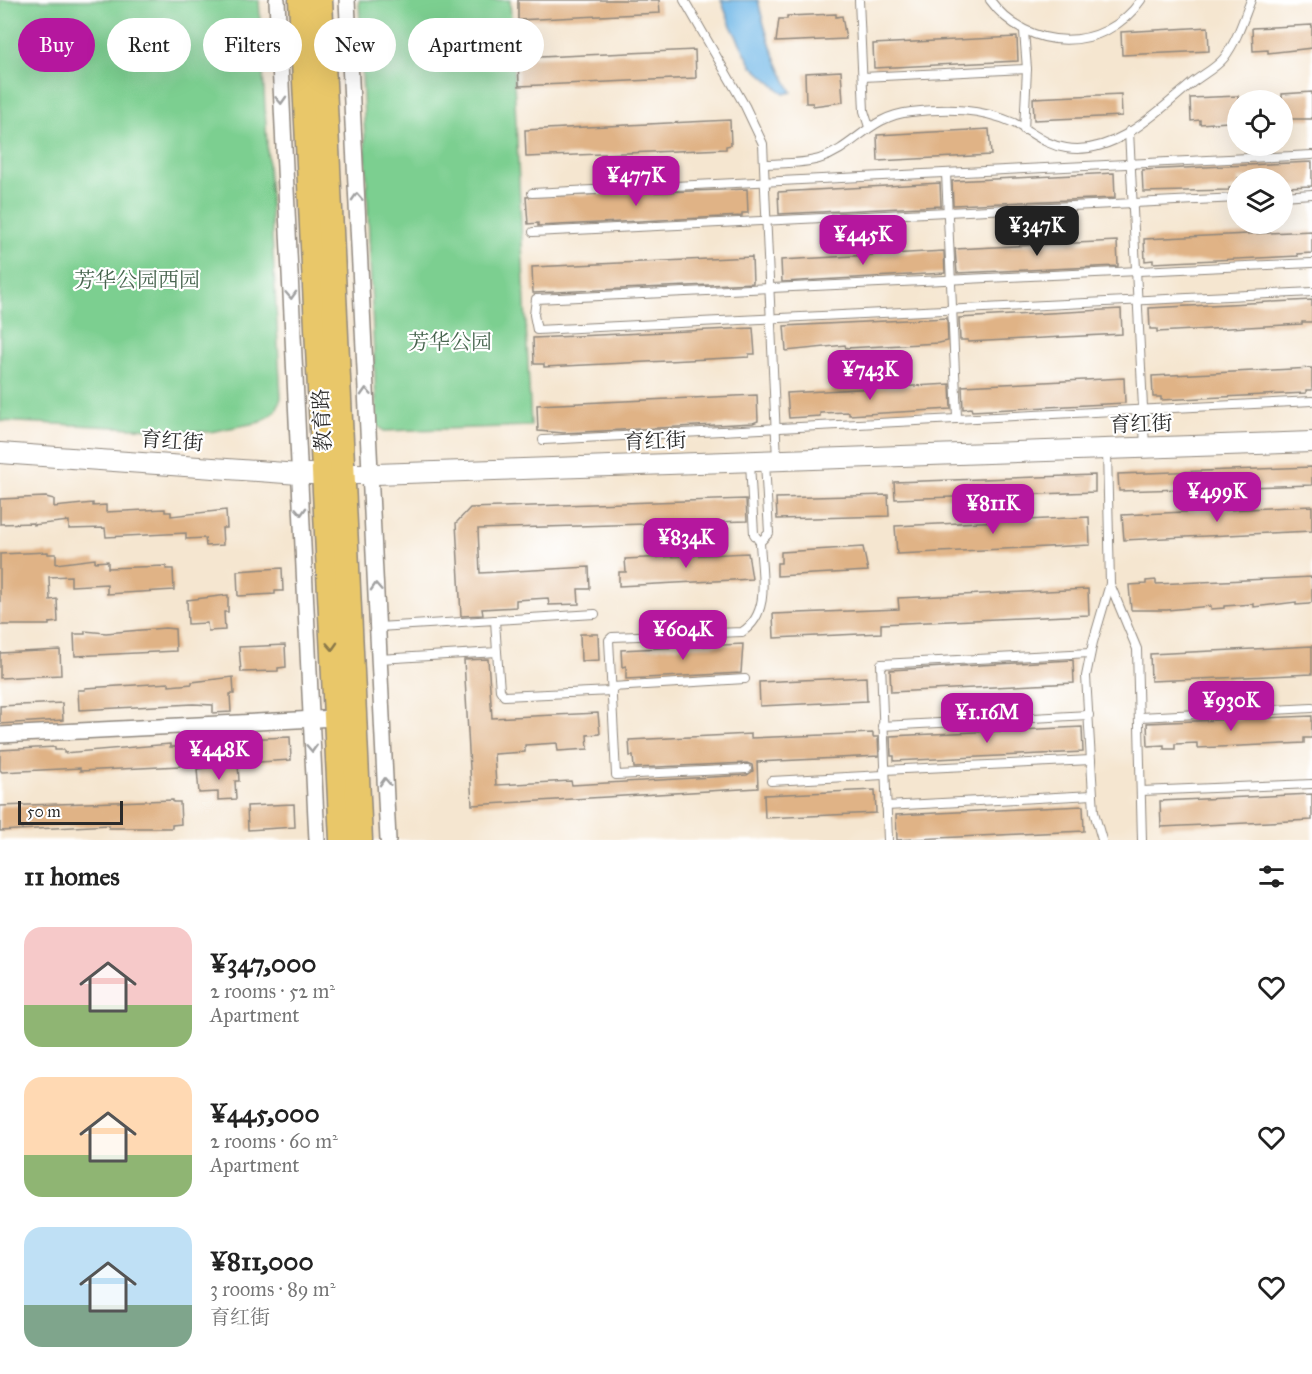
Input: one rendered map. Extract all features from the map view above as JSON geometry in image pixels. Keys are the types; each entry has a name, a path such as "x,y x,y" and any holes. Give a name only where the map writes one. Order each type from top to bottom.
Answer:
{"main road":[{"name":"教育路","path":"302,0 360,840"},
{"name":"教育路","path":"320,0 334,474 336,718 342,840"}],"street":[{"path":"276,0 317,840"},
{"path":"347,0 388,840"},
{"name":"育红街","path":"0,453 299,474 370,474 1312,442"},
{"path":"0,735 336,718"}],"lane":[{"path":"684,0 758,131 763,144 776,427 764,461 754,534 760,542 762,599 761,608 750,627 742,632 612,637 609,640 616,775 747,769"},
{"path":"860,0 864,111 869,127"},
{"path":"990,0 1007,19 1024,30 1060,40 1088,38 1115,26 1140,0"},
{"path":"765,164 819,159 834,152 869,127 895,114 947,109 986,113 1049,144 1078,149 1108,143 1129,131 1223,59 1236,40 1251,0"},
{"path":"1024,30 1027,69 1024,130"},
{"path":"863,77 1027,69"},
{"path":"1129,131 1145,448"},
{"path":"532,193 1312,155"},
{"path":"946,173 957,417"},
{"path":"1293,195 1312,194"},
{"path":"533,232 1227,199"},
{"path":"1312,263 536,299 534,315 537,330 1312,292"},
{"path":"543,440 1312,400"},
{"path":"1102,840 1094,812 1086,676 1090,652 1110,584 1107,449"},
{"path":"760,542 768,533 764,461"},
{"path":"1110,584 1137,649 1142,840"},
{"path":"378,627 596,614"},
{"path":"495,620 500,690 504,696 745,679"},
{"path":"379,659 497,652"},
{"path":"888,840 881,664 1090,652"},
{"path":"1140,717 1312,708"},
{"path":"882,726 1089,715"},
{"path":"771,781 1091,759"},
{"path":"1141,791 1312,784"},
{"path":"886,806 1093,795"}],"green space":[{"name":"芳华公园西园","path":"0,0 259,0 260,18 203,18 203,72 263,72 281,398 276,411 261,422 210,432 0,421"},
{"name":"芳华公园","path":"359,0 510,0 511,18 408,18 408,72 514,72 531,426 384,431 377,425 362,72 396,72 396,18 360,18"}],"water":[{"path":"721,0 758,0 771,48 792,92 784,94 752,66 731,26"}],"building":[{"path":"518,0 659,0 660,13 518,18"},
{"path":"836,14 836,17 842,16 846,39 776,42 779,19 787,19 787,16"},
{"path":"1312,25 1312,48 1268,53 1268,50 1253,51 1252,28"},
{"path":"1208,27 1209,51 1122,55 1121,32"},
{"path":"1017,37 1018,61 874,68 873,44"},
{"path":"695,50 696,78 519,86 518,72 544,72 544,57"},
{"path":"841,71 843,102 813,106 813,103 806,103 805,73"},
{"path":"1312,92 1312,119 1293,119 1293,93"},
{"path":"1121,94 1122,116 1034,120 1033,98"},
{"path":"1227,96 1227,122 1200,124 1200,120 1191,121 1190,98"},
{"path":"730,120 731,145 726,146 726,149 526,157 525,130"},
{"path":"989,129 991,155 878,161 877,135"},
{"path":"1312,162 1312,186 1293,187 1293,168 1227,168 1227,190 1143,192 1142,170"},
{"path":"1114,173 1115,198 953,205 952,181"},
{"path":"940,183 941,206 779,214 778,192"},
{"path":"747,189 748,213 742,213 742,216 538,226 538,223 528,224 526,197"},
{"path":"1312,231 1312,253 1297,254 1298,256 1153,263 1153,260 1145,261 1144,239 1293,234 1293,232"},
{"path":"1117,241 1118,266 957,273 955,249"},
{"path":"944,251 945,273 782,282 781,260"},
{"path":"752,257 753,283 533,293 532,267"},
{"path":"1312,300 1312,322 1302,322 1302,324 1157,332 1157,329 1150,329 1149,308"},
{"path":"1121,309 1122,334 968,342 968,340 960,340 959,318"},
{"path":"947,318 948,341 939,343 846,348 845,345 786,351 784,326"},
{"path":"753,328 755,354 749,354 749,357 544,367 544,364 534,364 533,338"},
{"path":"1312,368 1312,390 1306,390 1306,393 1161,400 1161,397 1153,397 1152,376"},
{"path":"1124,378 1125,403 972,411 971,408 963,409 962,386"},
{"path":"950,384 951,409 849,415 849,412 820,413 820,416 789,418 787,393"},
{"path":"757,395 758,421 753,423 564,433 538,431 537,405"},
{"path":"1312,467 1312,485 1119,491 1118,474"},
{"path":"1095,475 1095,492 895,499 894,482"},
{"path":"888,495 889,516 777,519 776,498"},
{"path":"46,497 54,499 54,507 93,503 93,506 106,505 106,512 165,509 165,512 171,512 171,516 226,510 227,528 222,528 223,545 206,546 205,538 186,539 186,533 106,537 105,528 69,529 69,521 33,525 33,523 0,524 0,499"},
{"path":"746,499 747,521 478,529 480,573 589,567 590,589 578,589 579,604 549,605 548,598 516,600 516,607 482,609 483,615 461,616 456,523 470,508"},
{"path":"1312,506 1312,531 1124,540 1122,515"},
{"path":"1089,517 1090,545 897,554 895,526"},
{"path":"863,547 868,571 777,576 777,563 781,563 781,552"},
{"path":"48,552 48,554 56,554 56,564 95,559 95,562 108,561 108,568 166,566 166,569 173,569 174,590 107,594 107,584 71,586 71,576 49,577 50,600 57,599 58,622 49,623 49,625 0,625 0,554"},
{"path":"748,553 752,579 619,586 619,572 626,572 625,559"},
{"path":"282,568 283,591 275,591 275,594 238,596 237,571"},
{"path":"1312,577 1312,602 1309,604 1296,605 1296,602 1254,607 1254,604 1211,609 1211,606 1131,610 1129,585 1146,584 1146,581 1156,580 1156,584"},
{"path":"1088,589 1089,615 881,624 881,633 774,638 773,614 899,609 898,598"},
{"path":"228,595 228,612 224,612 225,630 208,631 207,623 188,624 187,600"},
{"path":"175,629 176,651 75,656 74,634 85,634 85,631 106,633"},
{"path":"580,634 598,634 599,660 581,661"},
{"path":"743,644 741,673 626,679 626,666 622,667 621,650"},
{"path":"285,645 286,667 278,668 278,671 241,672 239,647"},
{"path":"1312,646 1312,674 1151,681 1150,654"},
{"path":"60,650 61,675 0,678 0,653"},
{"path":"488,659 492,718 598,713 600,734 587,735 588,749 558,751 557,743 525,745 525,752 494,754 496,785 571,781 572,785 747,775 753,771 752,765 747,763 634,768 633,756 630,756 629,740 751,734 751,738 873,733 873,737 878,737 879,756 757,762 758,788 472,805 464,660"},
{"path":"1073,660 1074,683 891,692 890,670"},
{"path":"233,677 234,694 230,694 231,712 213,713 213,705 193,704 79,710 78,690 85,690 85,688 169,683 169,686"},
{"path":"866,677 867,701 760,706 759,682"},
{"path":"62,703 63,720 0,724 0,706"},
{"path":"1312,716 1312,738 1304,738 1304,743 1197,748 1197,743 1175,744 1175,749 1164,749 1164,745 1148,746 1147,723"},
{"path":"1082,727 1083,752 894,761 894,756 891,756 890,736"},
{"path":"290,737 291,760 244,763 243,739"},
{"path":"170,744 170,747 179,747 180,766 80,771 80,768 2,772 0,770 0,750 55,747 55,750 64,750 64,753"},
{"path":"238,764 239,781 235,781 236,799 218,800 218,792 199,793 197,769"},
{"path":"875,790 876,813 765,818 764,795"},
{"path":"1312,794 1312,820 1161,827 1160,801"},
{"path":"173,800 173,802 180,802 181,824 172,825 172,828 109,828 109,825 0,831 0,806"},
{"path":"294,804 295,827 248,830 247,806"},
{"path":"1083,806 1084,831 897,840 896,815"}]}
